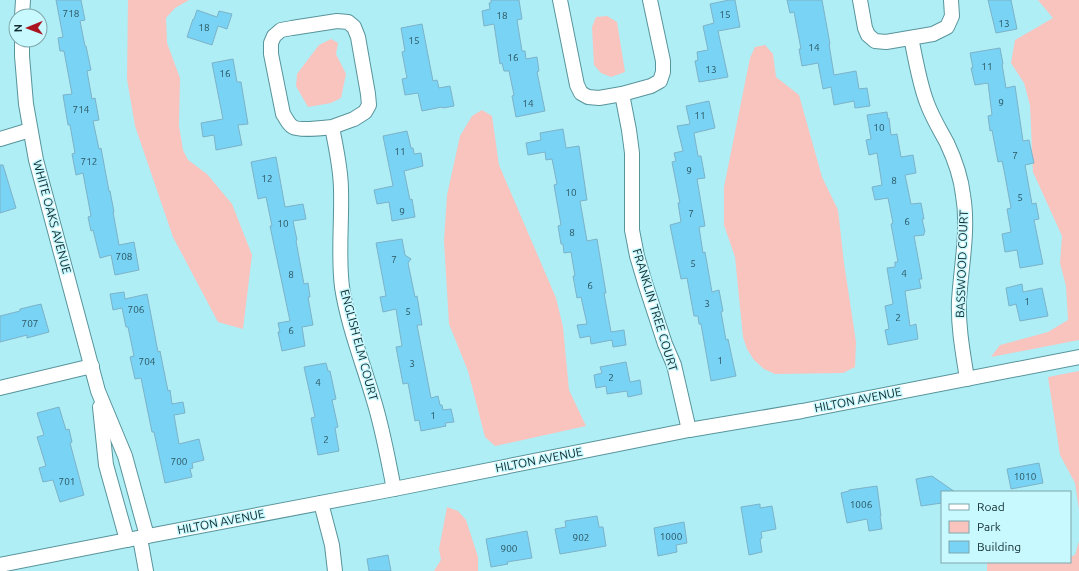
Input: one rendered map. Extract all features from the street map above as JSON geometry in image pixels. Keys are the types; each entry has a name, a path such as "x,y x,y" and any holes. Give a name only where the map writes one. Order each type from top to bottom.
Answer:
{"street":[{"path":"560,0 577,85 581,93 588,97 599,98 622,94 651,86 660,81 664,72 650,0"},
{"path":"860,0 865,28 868,35 875,41 886,42 933,34 947,27 952,16 951,0"},
{"path":"337,21 348,22 354,27 358,37 369,105 365,112 354,119 332,127 304,129 293,127 283,114 271,54 271,42 274,36 281,30 337,21"},
{"name":"BASSWOOD COURT","path":"911,38 925,97 932,116 947,144 958,170 964,196 965,243 959,301 959,322 960,338 967,379"},
{"name":"WHITE OAKS AVENUE","path":"22,48 26,104 36,160 98,391 106,465 138,538"},
{"name":"FRANKLIN TREE COURT","path":"622,94 632,153 632,230 637,256 652,304 674,365 689,430"},
{"name":"ENGLISH ELM COURT","path":"332,127 339,167 341,190 340,258 342,286 348,315 384,439 394,489"},
{"path":"0,139 30,130"},
{"name":"HILTON AVENUE","path":"0,565 689,430 802,411 1079,357"},
{"path":"0,388 92,366"},
{"name":"WHITE OAKS AVENUE","path":"98,391 125,456 138,538"},
{"path":"321,503 332,545 335,571"},
{"path":"138,538 146,571"}],"green space":[{"path":"128,0 189,0 175,8 166,18 167,43 180,78 179,126 183,150 188,160 207,174 232,204 252,255 243,329 218,322 173,237 135,126 127,79"},
{"path":"1038,0 1079,0 1079,340 991,357 1000,345 1048,332 1068,320 1066,286 1060,263 1062,236 1033,172 1030,105 1024,83 1011,63 1015,40 1053,18"},
{"path":"607,16 617,22 625,72 611,77 601,73 594,65 592,27 596,17"},
{"path":"331,39 338,43 336,54 346,74 341,98 331,103 308,107 296,86 297,74 319,45"},
{"path":"765,45 773,54 776,77 799,95 822,177 838,210 844,263 856,342 855,367 843,373 775,374 764,369 754,360 747,349 743,337 735,257 724,225 724,187 750,58 755,47"},
{"path":"482,110 492,116 499,165 556,298 563,327 569,390 586,426 495,446 485,437 468,371 449,324 444,241 447,195 460,136 472,116"},
{"path":"1079,371 1079,510 1075,483 1060,455 1048,377"},
{"path":"447,507 458,511 466,520 478,557 478,571 434,571 441,560 439,549"},
{"path":"1079,541 1079,571 987,571 987,563 1071,563 1071,557 1075,555"}],"building":[{"path":"56,0 81,0 85,20 80,21 91,70 87,71 92,99 95,98 99,120 93,121 99,149 101,148 119,245 134,242 139,270 115,275 111,255 100,258 93,230 91,231 88,217 91,216 83,173 76,175 72,154 75,153 63,95 72,94 64,51 60,51 58,38 63,37"},
{"path":"491,0 519,0 522,19 517,20 522,51 525,51 526,59 537,57 539,71 537,72 545,111 516,117 512,96 514,95 509,71 504,71 502,63 500,64 494,24 484,26 482,11 490,9 489,3 491,3"},
{"path":"735,0 740,27 718,31 728,77 699,82 695,61 698,60 697,52 708,50 703,26 714,23 710,4"},
{"path":"787,0 822,0 834,75 856,71 859,89 867,88 870,106 855,108 854,101 834,105 831,87 823,89 818,63 802,66 799,49 801,49 794,12 790,13"},
{"path":"988,0 1011,0 1017,29 996,33"},
{"path":"197,10 217,17 219,11 232,14 227,29 218,26 212,45 187,37"},
{"path":"422,24 433,81 437,80 439,88 450,86 454,106 422,111 418,93 405,95 402,79 407,78 402,52 405,51 401,28"},
{"path":"1000,48 1006,88 1015,86 1023,141 1029,140 1034,163 1025,165 1032,204 1036,203 1039,219 1034,220 1043,264 1020,268 1017,250 1005,252 1002,234 1011,232 1007,209 1011,208 1002,161 998,162 992,130 990,131 988,116 992,115 988,83 975,85 971,68 973,68 970,53"},
{"path":"233,59 237,82 241,82 248,124 238,125 242,145 216,150 214,135 203,137 201,123 223,119 212,63"},
{"path":"709,101 715,128 694,133 698,156 701,156 705,178 697,179 705,226 699,227 712,292 719,290 726,340 728,339 736,376 711,381 701,324 699,324 698,316 694,316 687,278 681,279 670,225 681,222 678,203 680,203 672,162 676,161 674,153 683,151 677,126 690,124 686,106"},
{"path":"887,112 891,135 897,134 901,157 913,155 916,173 905,175 911,204 921,203 925,232 924,235 914,236 922,279 919,279 921,288 905,291 910,326 916,324 918,339 888,345 885,330 889,329 885,306 893,304 887,268 895,267 895,262 898,262 888,198 875,200 872,187 882,185 877,153 869,155 866,140 871,139 867,115"},
{"path":"563,129 566,148 579,146 587,200 580,201 587,241 597,239 611,332 624,330 626,345 613,347 612,340 591,344 590,336 580,338 577,325 587,324 581,297 577,298 571,252 564,253 563,244 561,244 558,226 561,225 554,185 557,184 552,159 546,160 545,152 528,155 526,143 541,140 540,133"},
{"path":"407,131 414,154 421,153 423,166 404,171 410,200 412,199 415,217 392,221 389,202 377,204 374,190 393,186 383,136"},
{"path":"276,157 285,207 303,204 306,219 293,221 304,284 308,283 310,297 308,297 313,325 302,327 305,346 282,351 278,332 280,332 278,323 290,321 270,226 272,226 266,197 258,199 251,162"},
{"path":"0,165 3,165 16,208 0,213"},
{"path":"402,239 405,255 411,259 408,263 415,297 417,296 422,325 417,325 431,398 438,396 443,410 451,409 454,422 445,423 446,426 421,431 419,420 415,421 408,383 403,384 396,347 402,346 396,309 383,312 380,297 386,296 376,243"},
{"path":"1022,284 1023,292 1042,288 1048,316 1020,321 1016,304 1009,306 1006,288"},
{"path":"124,292 125,299 147,294 158,352 160,351 172,404 183,402 185,413 174,415 179,444 199,439 204,460 192,463 193,468 190,469 192,477 165,483 154,432 152,432 141,378 135,379 130,357 134,356 128,327 126,327 122,308 113,310 110,294"},
{"path":"41,304 49,332 27,338 27,335 0,342 0,316"},
{"path":"626,362 630,382 640,380 642,394 628,397 627,391 607,394 606,386 596,388 594,375 602,373 600,367"},
{"path":"326,363 328,371 330,371 336,399 332,400 338,427 335,428 339,451 318,455 311,418 315,417 304,367"},
{"path":"59,407 66,430 69,429 72,442 70,443 84,495 60,502 53,480 43,482 39,468 46,466 37,437 44,435 37,413"},
{"path":"1039,463 1043,483 1011,489 1007,469"},
{"path":"932,476 954,491 941,491 941,503 921,506 916,479"},
{"path":"877,486 882,529 869,531 867,519 847,523 841,493 849,490"},
{"path":"760,504 760,508 772,506 776,529 761,532 762,538 760,539 762,552 749,555 741,507"},
{"path":"597,516 599,527 603,527 606,546 560,554 555,529 566,527 565,521"},
{"path":"684,522 687,543 676,545 677,552 658,556 654,528"},
{"path":"527,531 532,558 507,562 508,564 491,567 486,539"},
{"path":"388,555 391,571 369,571 367,559"}]}
